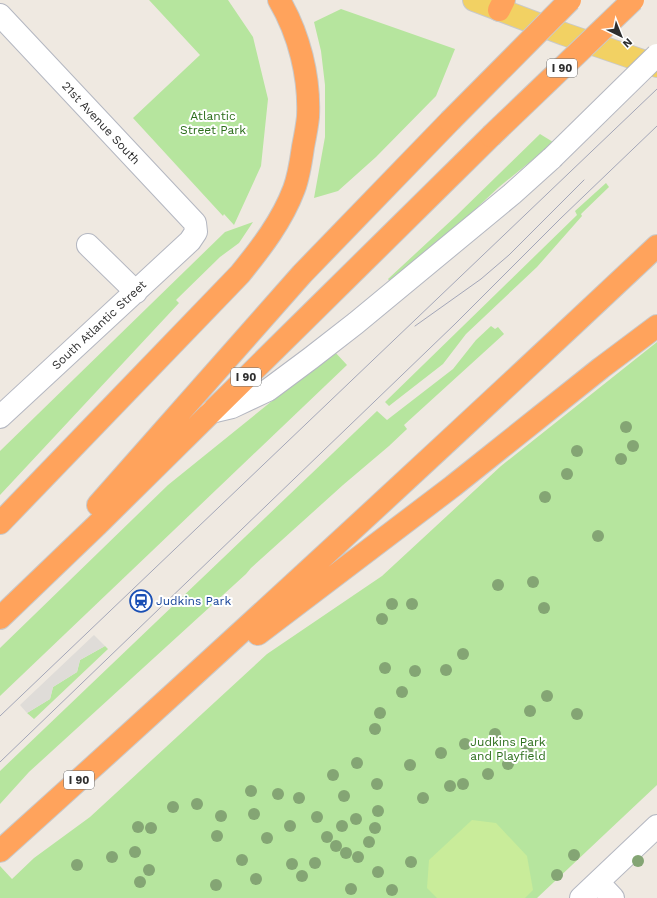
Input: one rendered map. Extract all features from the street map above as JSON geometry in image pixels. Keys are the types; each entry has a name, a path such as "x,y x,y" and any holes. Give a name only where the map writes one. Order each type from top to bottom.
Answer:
{"highway":[{"path":"0,523 240,274 259,251 275,227 294,189 300,165 308,117 307,87 302,58 294,30 279,0"},
{"path":"0,617 302,274 570,0"},
{"name":"I 90","path":"0,617 492,136 634,0"},
{"name":"I 90","path":"0,851 158,709 464,427 657,246"},
{"path":"158,709 441,495 657,326"}],"main road":[{"path":"474,0 501,5 564,34 657,66"}],"street":[{"name":"21st Avenue South","path":"0,15 195,223 196,232"},
{"path":"211,412 232,407 268,390 356,323 500,204 552,158 657,55"},
{"name":"South Atlantic Street","path":"0,416 190,242 196,232"},
{"path":"88,245 136,292"},
{"path":"581,898 657,826"},
{"path":"598,882 613,898"}],"green space":[{"name":"Atlantic Street Park","path":"149,0 228,0 253,37 268,99 261,166 234,225 224,214 223,216 133,118 200,55"},
{"path":"341,9 455,49 436,96 376,157 338,191 314,198 325,137 325,85 321,51 314,22"},
{"path":"540,134 553,142 499,187 433,249 391,283 388,279 456,216"},
{"path":"606,183 609,187 581,214 582,216 537,267 466,334 443,364 389,406 385,402 577,215 575,211"},
{"path":"253,222 239,243 220,257 176,300 179,303 0,495 0,451 225,232"},
{"path":"491,326 495,329 498,327 504,334 404,425 407,429 389,446 343,485 251,568 29,772 0,804 0,771 377,411 387,420 453,369 476,340"},
{"name":"Judkins Park and Playfield","path":"657,342 657,785 537,898 0,898 0,866 12,879 34,858 90,817 267,654 382,576 501,466"},
{"path":"334,351 347,365 0,696 0,648 168,485"},
{"path":"105,646 108,649 34,719 27,713 50,699 53,687 77,672 80,660"},
{"path":"472,820 496,823 527,856 533,890 525,898 437,898 427,888 429,860"}],"shaded area":[{"path":"94,635 105,646 80,660 77,672 53,687 50,699 27,713 20,705"}],"tram line":[{"path":"0,716 657,89"},
{"path":"0,762 455,324 561,218 657,126"},
{"path":"415,326 481,279 509,255 584,180"}],"place":[{"name":"Judkins Park","path":"141,601"}]}
